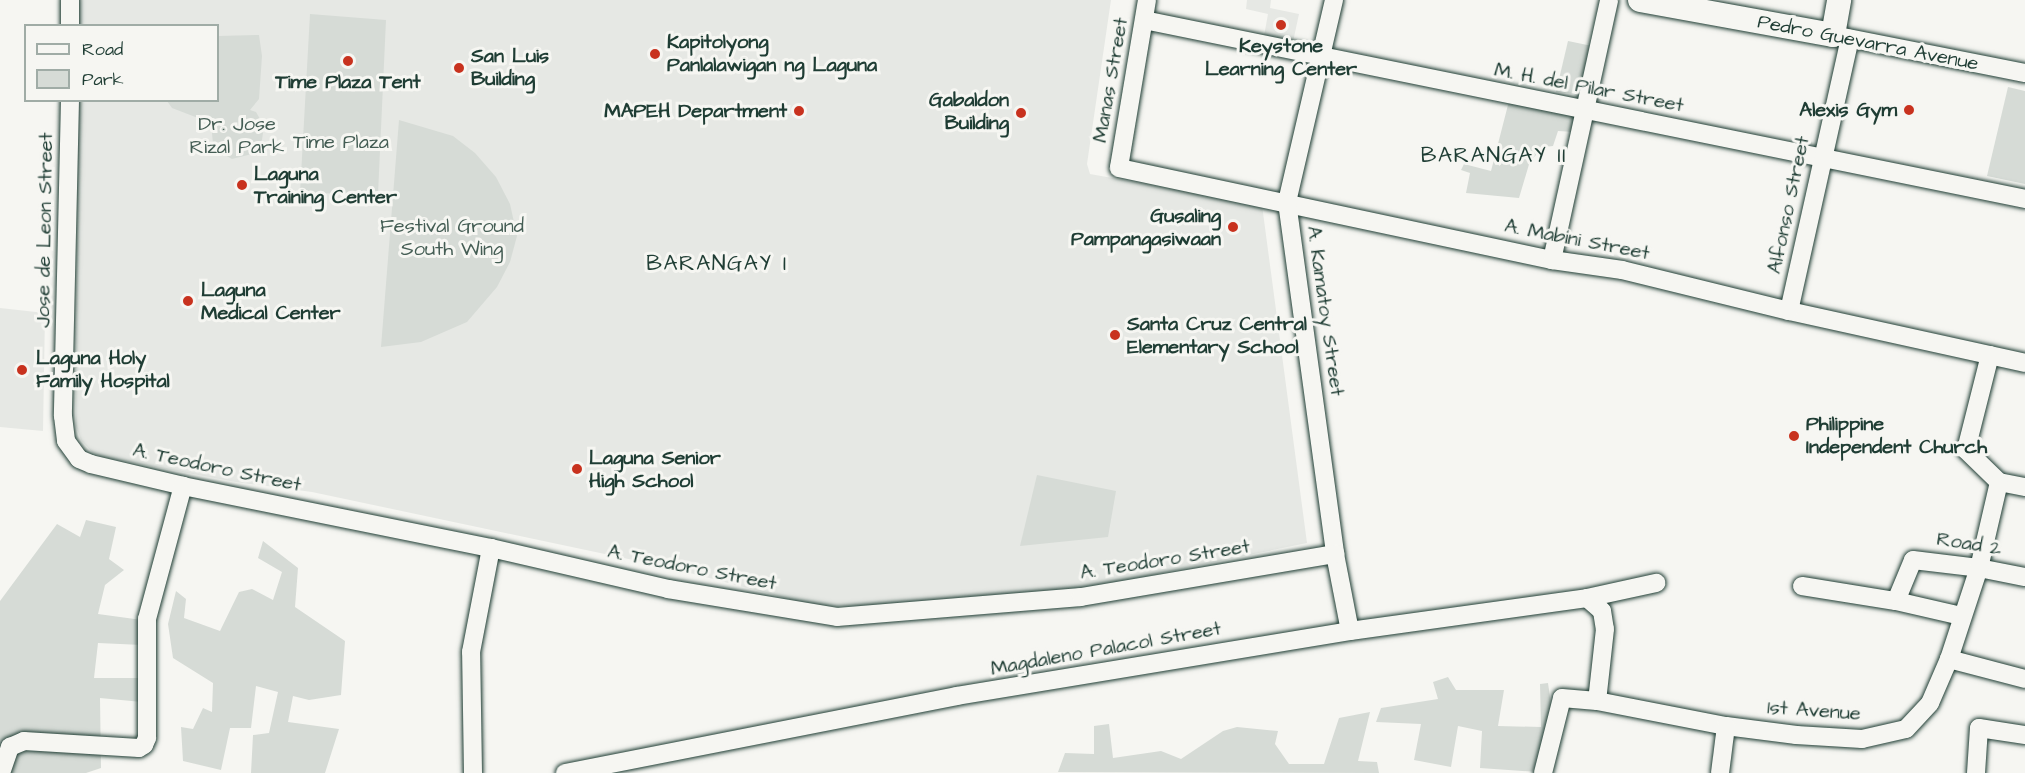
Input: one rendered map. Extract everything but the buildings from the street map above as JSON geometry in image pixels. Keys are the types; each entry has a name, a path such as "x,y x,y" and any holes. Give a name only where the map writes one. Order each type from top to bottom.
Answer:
{"main road":[{"name":"Pedro Guevarra Avenue","path":"1640,0 1842,37"},
{"path":"1839,0 1842,37"}],"street":[{"path":"70,0 70,24"},
{"name":"Manas Street","path":"1119,168 1148,0"},
{"name":"A. Kamatoy Street","path":"1334,0 1287,202 1335,554 1350,631"},
{"path":"1552,260 1609,0"},
{"name":"M. H. del Pilar Street","path":"1144,20 1321,58 1823,156 2025,199"},
{"name":"Pedro Guevarra Avenue","path":"1842,37 2025,73"},
{"name":"Alfonso Street","path":"1789,311 1823,156 1842,37"},
{"name":"Jose de Leon Street","path":"64,432 70,102"},
{"name":"A. Mabini Street","path":"1119,168 1552,260 1622,270 1789,311 2025,363"},
{"path":"1990,355 1966,450 1999,482 2025,487"},
{"name":"A. Teodoro Street","path":"64,432 66,441 79,459 183,486 491,548 668,589 837,617 1081,597 1335,554"},
{"name":"1st Avenue","path":"1543,773 1562,698 1597,701 1726,726 1862,739 1906,729 1930,703 1949,659 1961,616 1979,568 1999,482"},
{"path":"1,773 10,747 24,741 139,748 144,745 147,738 147,619 183,486"},
{"path":"473,773 471,652 491,548"},
{"name":"Road 2","path":"1896,601 1913,560 1979,568 2025,578"},
{"name":"Magdaleno Palacol Street","path":"565,773 957,696 1350,631 1587,598 1656,583"},
{"path":"1802,586 1896,601 1961,616"},
{"path":"1587,598 1602,611 1605,629 1597,701"},
{"path":"1949,659 2025,679"},
{"path":"1720,773 1726,726"},
{"path":"1976,773 1979,728 2025,735"}],"shaded area":[{"path":"77,0 1111,0 1087,164 1090,174 1262,205 1307,543 1108,584 1023,596 936,605 816,606 671,568 312,492 236,482 102,457 92,452 81,440 76,426 78,102 219,102 219,24 78,24"},
{"name":"Keystone Learning Center","path":"1247,0 1271,0 1270,8 1299,14 1293,42 1264,36 1268,14 1246,9"},
{"name":"Laguna Holy Family Hospital","path":"0,308 45,313 43,431 0,427"}],"green space":[{"name":"Time Plaza","path":"310,14 386,20 378,194 300,193"},
{"name":"Dr. Jose Rizal Park","path":"259,35 262,56 259,99 250,110 256,112 264,126 262,140 252,154 232,159 218,151 213,144 211,123 172,108 168,102 219,102 219,36"},
{"path":"1568,41 1592,46 1584,95 1556,92"},
{"path":"2008,87 2025,91 2025,184 1987,176"},
{"path":"1509,101 1577,116 1574,132 1558,131 1553,146 1544,147 1530,161 1519,198 1466,193 1470,173 1461,170 1464,164 1491,171"},
{"name":"Festival Ground South Wing","path":"399,120 453,136 475,153 496,177 510,204 517,236 510,262 497,287 467,322 421,342 381,347"},
{"path":"1037,475 1116,491 1108,537 1020,546"},
{"path":"86,520 116,527 109,559 124,570 105,585 98,614 142,620 142,645 98,643 94,678 142,678 142,702 100,698 101,768 86,773 0,773 0,601 57,524 80,537"},
{"path":"263,541 298,568 295,607 345,641 341,695 309,700 293,696 288,722 339,729 325,773 251,773 253,735 269,733 278,692 256,686 251,728 230,728 221,770 183,761 181,727 193,729 203,708 212,712 213,683 173,658 168,624 176,591 186,599 184,618 220,631 239,592 252,589 273,600 282,572 258,558"},
{"path":"1448,677 1456,690 1504,690 1498,726 1541,727 1540,684 1548,683 1552,711 1537,772 1480,768 1482,731 1458,726 1451,767 1414,760 1421,724 1376,722 1381,708 1438,699 1433,682"},
{"path":"1370,712 1358,761 1377,762 1379,773 1058,772 1065,753 1094,754 1094,726 1109,724 1113,758 1161,751 1181,759 1223,731 1237,727 1278,731 1275,744 1289,764 1324,764 1339,718"}],"place":[{"name":"Keystone Learning Center","path":"1281,25"},
{"name":"Kapitolyong Panlalawigan ng Laguna","path":"655,54"},
{"name":"Time Plaza Tent","path":"348,61"},
{"name":"San Luis Building","path":"459,68"},
{"name":"Alexis Gym","path":"1909,110"},
{"name":"MAPEH Department","path":"799,111"},
{"name":"Gabaldon Building","path":"1021,113"},
{"name":"Laguna Training Center","path":"242,185"},
{"name":"Gusaling Pampangasiwaan","path":"1233,227"},
{"name":"Laguna Medical Center","path":"188,301"},
{"name":"Santa Cruz Central Elementary School","path":"1115,335"},
{"name":"Laguna Holy Family Hospital","path":"22,370"},
{"name":"Philippine Independent Church","path":"1794,436"},
{"name":"Laguna Senior High School","path":"577,469"}],"district":[{"name":"BARANGAY II","path":"1494,156"},
{"name":"BARANGAY I","path":"717,264"}]}
